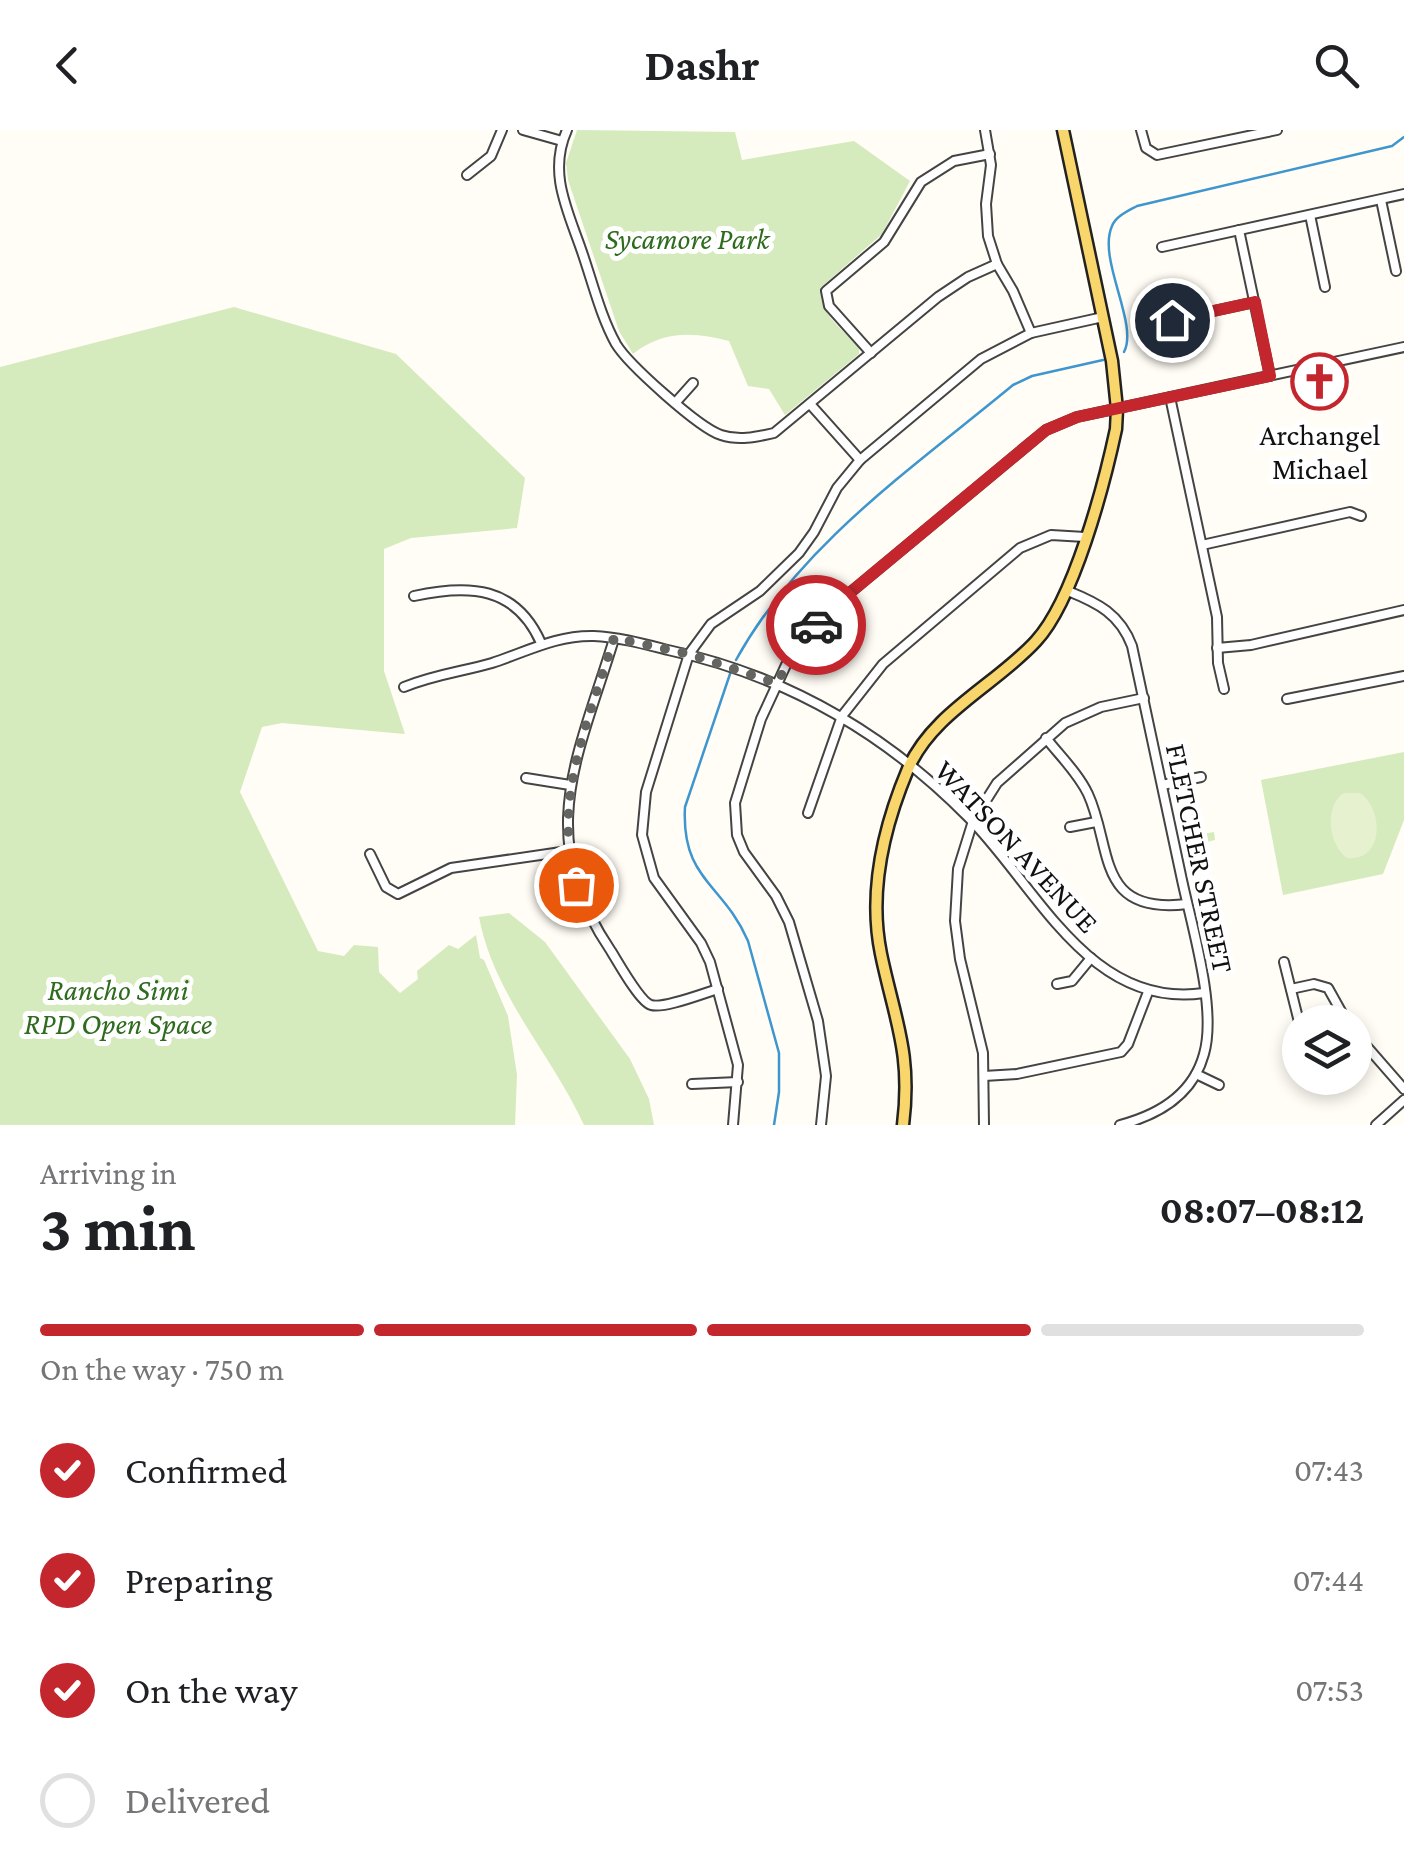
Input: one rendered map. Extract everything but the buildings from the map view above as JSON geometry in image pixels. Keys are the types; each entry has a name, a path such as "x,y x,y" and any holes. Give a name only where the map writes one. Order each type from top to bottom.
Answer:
{"main road":[{"path":"903,1125 907,1066 880,951 877,902 883,844 910,764 940,724 1036,641 1054,618 1068,590 1112,448 1118,409 1114,369 1063,130"}],"street":[{"path":"467,175 490,156 502,130"},
{"path":"523,130 562,142"},
{"path":"568,130 558,168 561,192 611,334 627,359 710,430 748,439 774,433 949,289 997,264"},
{"path":"985,130 991,176 985,220 997,264 1014,291 1031,334"},
{"path":"1141,130 1146,148 1157,155 1277,130"},
{"path":"871,353 829,306 829,287 884,242 921,182 954,161 990,154"},
{"path":"1162,246 1404,194"},
{"path":"1381,200 1396,272"},
{"path":"1310,215 1326,286"},
{"path":"1239,230 1270,376"},
{"path":"1172,320 1255,302"},
{"path":"733,1125 738,1082 735,1049 718,988 701,943 654,878 642,834 646,792 689,654 710,624 760,591 799,553 836,488 860,460 982,358 1031,334 1103,318"},
{"path":"821,1125 826,1076 818,1021 789,922 776,896 744,852 735,817 738,790 760,720 776,683 800,644 834,606 1032,440 1063,422 1404,347"},
{"path":"672,399 693,382"},
{"path":"1170,398 1217,617 1224,689"},
{"path":"810,404 860,460"},
{"path":"1202,545 1350,512 1361,516"},
{"path":"808,814 842,716 884,664 1020,548 1050,534 1085,538"},
{"path":"414,596 466,590 492,593 524,614 541,643"},
{"name":"FLETCHER STREET","path":"1068,590 1103,606 1122,624 1132,646 1204,994 1208,1036 1196,1074"},
{"path":"1217,648 1251,645 1404,610"},
{"name":"WATSON AVENUE","path":"404,687 448,671 490,664 541,643 592,636 689,654 776,683 842,716 910,764 972,821 1065,936 1092,958 1148,992 1174,997 1204,994"},
{"path":"614,638 570,784 566,820 576,885 588,915 645,1002 658,1006 718,988"},
{"path":"1287,699 1404,676"},
{"path":"984,1125 980,1032 960,960 955,921 958,869 972,821 997,783 1046,738 1085,712 1144,698"},
{"path":"1046,738 1081,781 1106,862 1123,888 1154,904 1188,904"},
{"path":"1162,785 1201,777"},
{"path":"526,778 570,784"},
{"path":"1070,827 1096,822"},
{"path":"370,854 386,887 398,894 452,868 568,851"},
{"path":"1058,984 1072,981 1092,958"},
{"path":"1284,962 1295,1005"},
{"path":"1291,989 1314,984 1328,988 1338,1005"},
{"path":"984,1076 1017,1074 1121,1052 1128,1044 1148,992"},
{"path":"1372,1052 1404,1090"},
{"path":"1120,1125 1161,1110 1182,1093 1196,1074 1219,1085"},
{"path":"692,1084 738,1082"},
{"path":"1376,1125 1404,1100"}],"green space":[{"name":"Sycamore Park","path":"577,130 735,132 742,160 854,141 910,181 882,234 821,287 827,313 859,348 859,354 785,415 769,389 748,386 729,341 679,335 656,341 633,354 619,331 568,180 566,163"},
{"name":"Rancho Simi RPD Open Space","path":"234,307 396,354 525,478 517,528 411,538 384,549 384,671 405,734 282,723 262,727 240,792 318,951 344,956 354,945 378,947 379,972 400,993 418,979 417,971 449,945 458,949 476,935 480,958 508,1016 517,1075 515,1125 0,1125 0,367"},
{"path":"1404,752 1404,820 1383,874 1283,895 1261,780"},
{"path":"1344,793 1360,793 1373,810 1376,822 1374,843 1359,857 1347,858 1332,835 1333,806"},
{"path":"1199,823 1202,834 1214,832 1215,840 1191,849 1186,826"},
{"path":"509,913 545,942 630,1059 649,1099 654,1125 584,1125 510,999 486,946 479,917"}],"waterway":[{"path":"1124,352 1126,325 1109,240 1119,217 1137,206 1392,146 1404,137"},
{"path":"736,660 792,580 825,544 898,478 1013,385 1032,376 1103,360"},
{"path":"730,674 685,807 686,831 697,866 748,941 779,1053 774,1125"}],"way so far":[{"path":"576,885 566,837 567,804 574,766 614,638 689,654 776,683 816,625"}],"place":[{"name":"Archangel Michael","path":"1320,381"}],"route":[{"path":"816,625 1046,430 1077,417 1270,376 1255,302 1172,320"}]}
